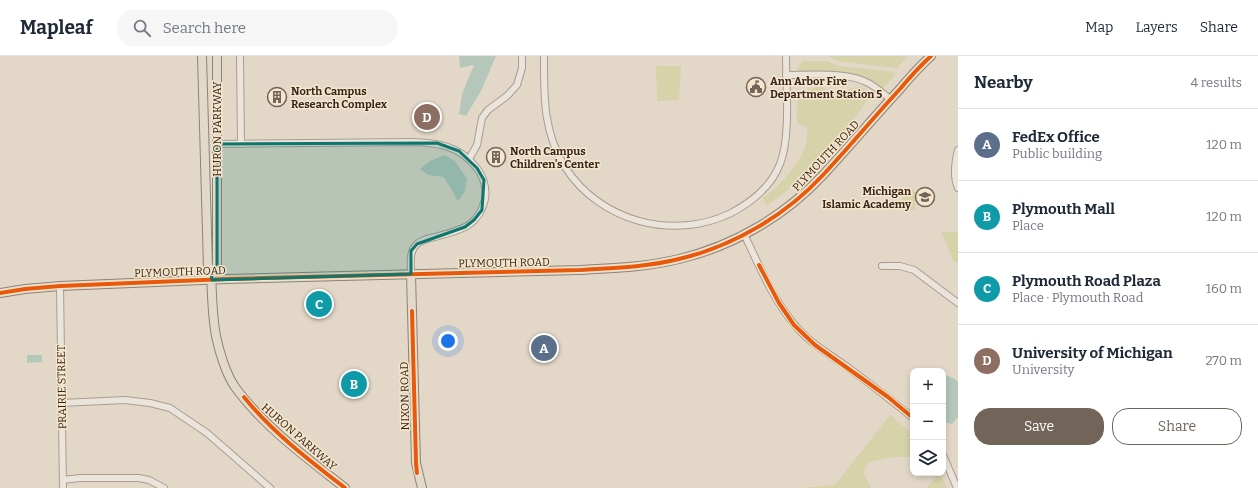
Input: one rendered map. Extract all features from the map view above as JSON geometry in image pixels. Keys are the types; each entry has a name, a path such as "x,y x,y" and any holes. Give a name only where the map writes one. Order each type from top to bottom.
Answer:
{"main road":[{"name":"HURON PARKWAY","path":"202,56 208,267 212,276 213,317 220,354 234,386 255,411 284,438 345,488"},
{"name":"HURON PARKWAY","path":"212,276 217,266 217,56"},
{"name":"PLYMOUTH ROAD","path":"0,293 60,286 212,276 411,274 633,267 680,259 718,247 764,224 799,198 823,175 931,56"},
{"path":"204,136 209,142 217,144"},
{"name":"NIXON ROAD","path":"411,274 416,463 422,488"},
{"name":"NIXON ROAD","path":"419,479 419,488"}],"street":[{"path":"240,56 241,144"},
{"path":"469,159 477,145 482,118 488,110 507,96 517,85 522,68 522,56"},
{"path":"544,56 544,91 547,123 552,141 565,167 586,192 619,214 655,225 669,226 699,224 725,216 748,203 764,190 779,166 784,147 786,126 786,56"},
{"path":"786,75 846,76 857,78 870,84 890,100"},
{"path":"217,144 436,143 459,151 478,168 484,180 485,195 482,210 474,220 465,227 426,239 417,244 411,252 411,274"},
{"path":"957,154 955,180 958,188"},
{"path":"744,234 769,286 794,325 815,345 888,397 910,415"},
{"path":"882,266 900,266 914,270 958,303"},
{"name":"PRAIRIE STREET","path":"60,286 63,488"},
{"path":"61,403 125,400 150,403 170,408 207,433 270,488"},
{"path":"946,460 956,477 957,488"},
{"path":"63,480 80,478 139,478 149,480 164,488"}],"highlighted area":[{"path":"437,143 459,151 477,168 484,180 482,210 474,220 465,227 417,244 411,251 411,274 212,280 211,272 217,266 217,144"}],"shaded area":[{"path":"459,56 496,56 482,89 466,116 459,114 462,94 474,65 460,68"},
{"path":"828,56 908,56 897,68 837,61"},
{"path":"803,61 827,61 839,66 894,72 896,74 883,88 868,79 852,74 827,71 796,71"},
{"path":"656,66 681,66 679,100 657,101"},
{"path":"823,87 832,94 861,87 872,93 861,110 825,155 797,182 766,206 763,198 776,188 789,174 799,159 807,142 807,128 797,123 798,100 802,93 806,90"},
{"path":"444,155 455,161 467,179 465,191 458,201 444,177 428,175 420,169 430,161"},
{"path":"902,190 915,190 915,210 903,210"},
{"path":"941,232 958,232 958,262 954,262"},
{"path":"27,355 42,355 42,362 27,363"},
{"path":"946,375 958,382 958,417 952,424 946,423"},
{"path":"890,415 910,432 910,457 894,457 869,462 863,472 871,488 801,488 835,485"},
{"path":"937,476 941,476 947,488 926,488"}],"cycle path":[{"path":"0,293 60,286 227,279 580,270 618,268 667,262 679,259 720,246 739,237 776,216 793,203 823,175 911,76 931,56"},
{"path":"759,265 779,303 794,325 815,345 888,397 910,415"},
{"path":"412,311 417,473"},
{"path":"244,397 279,434 305,457 345,488"}],"place":[{"name":"Ann Arbor Fire Department Station 5","path":"756,87"},
{"name":"North Campus Research Complex","path":"277,97"},
{"name":"University of Michigan","path":"427,117"},
{"name":"North Campus Children's Center","path":"496,157"},
{"name":"Michigan Islamic Academy","path":"925,197"},
{"name":"Plymouth Road Plaza","path":"319,304"},
{"name":"FedEx Office","path":"544,348"},
{"name":"Plymouth Mall","path":"354,384"}]}
